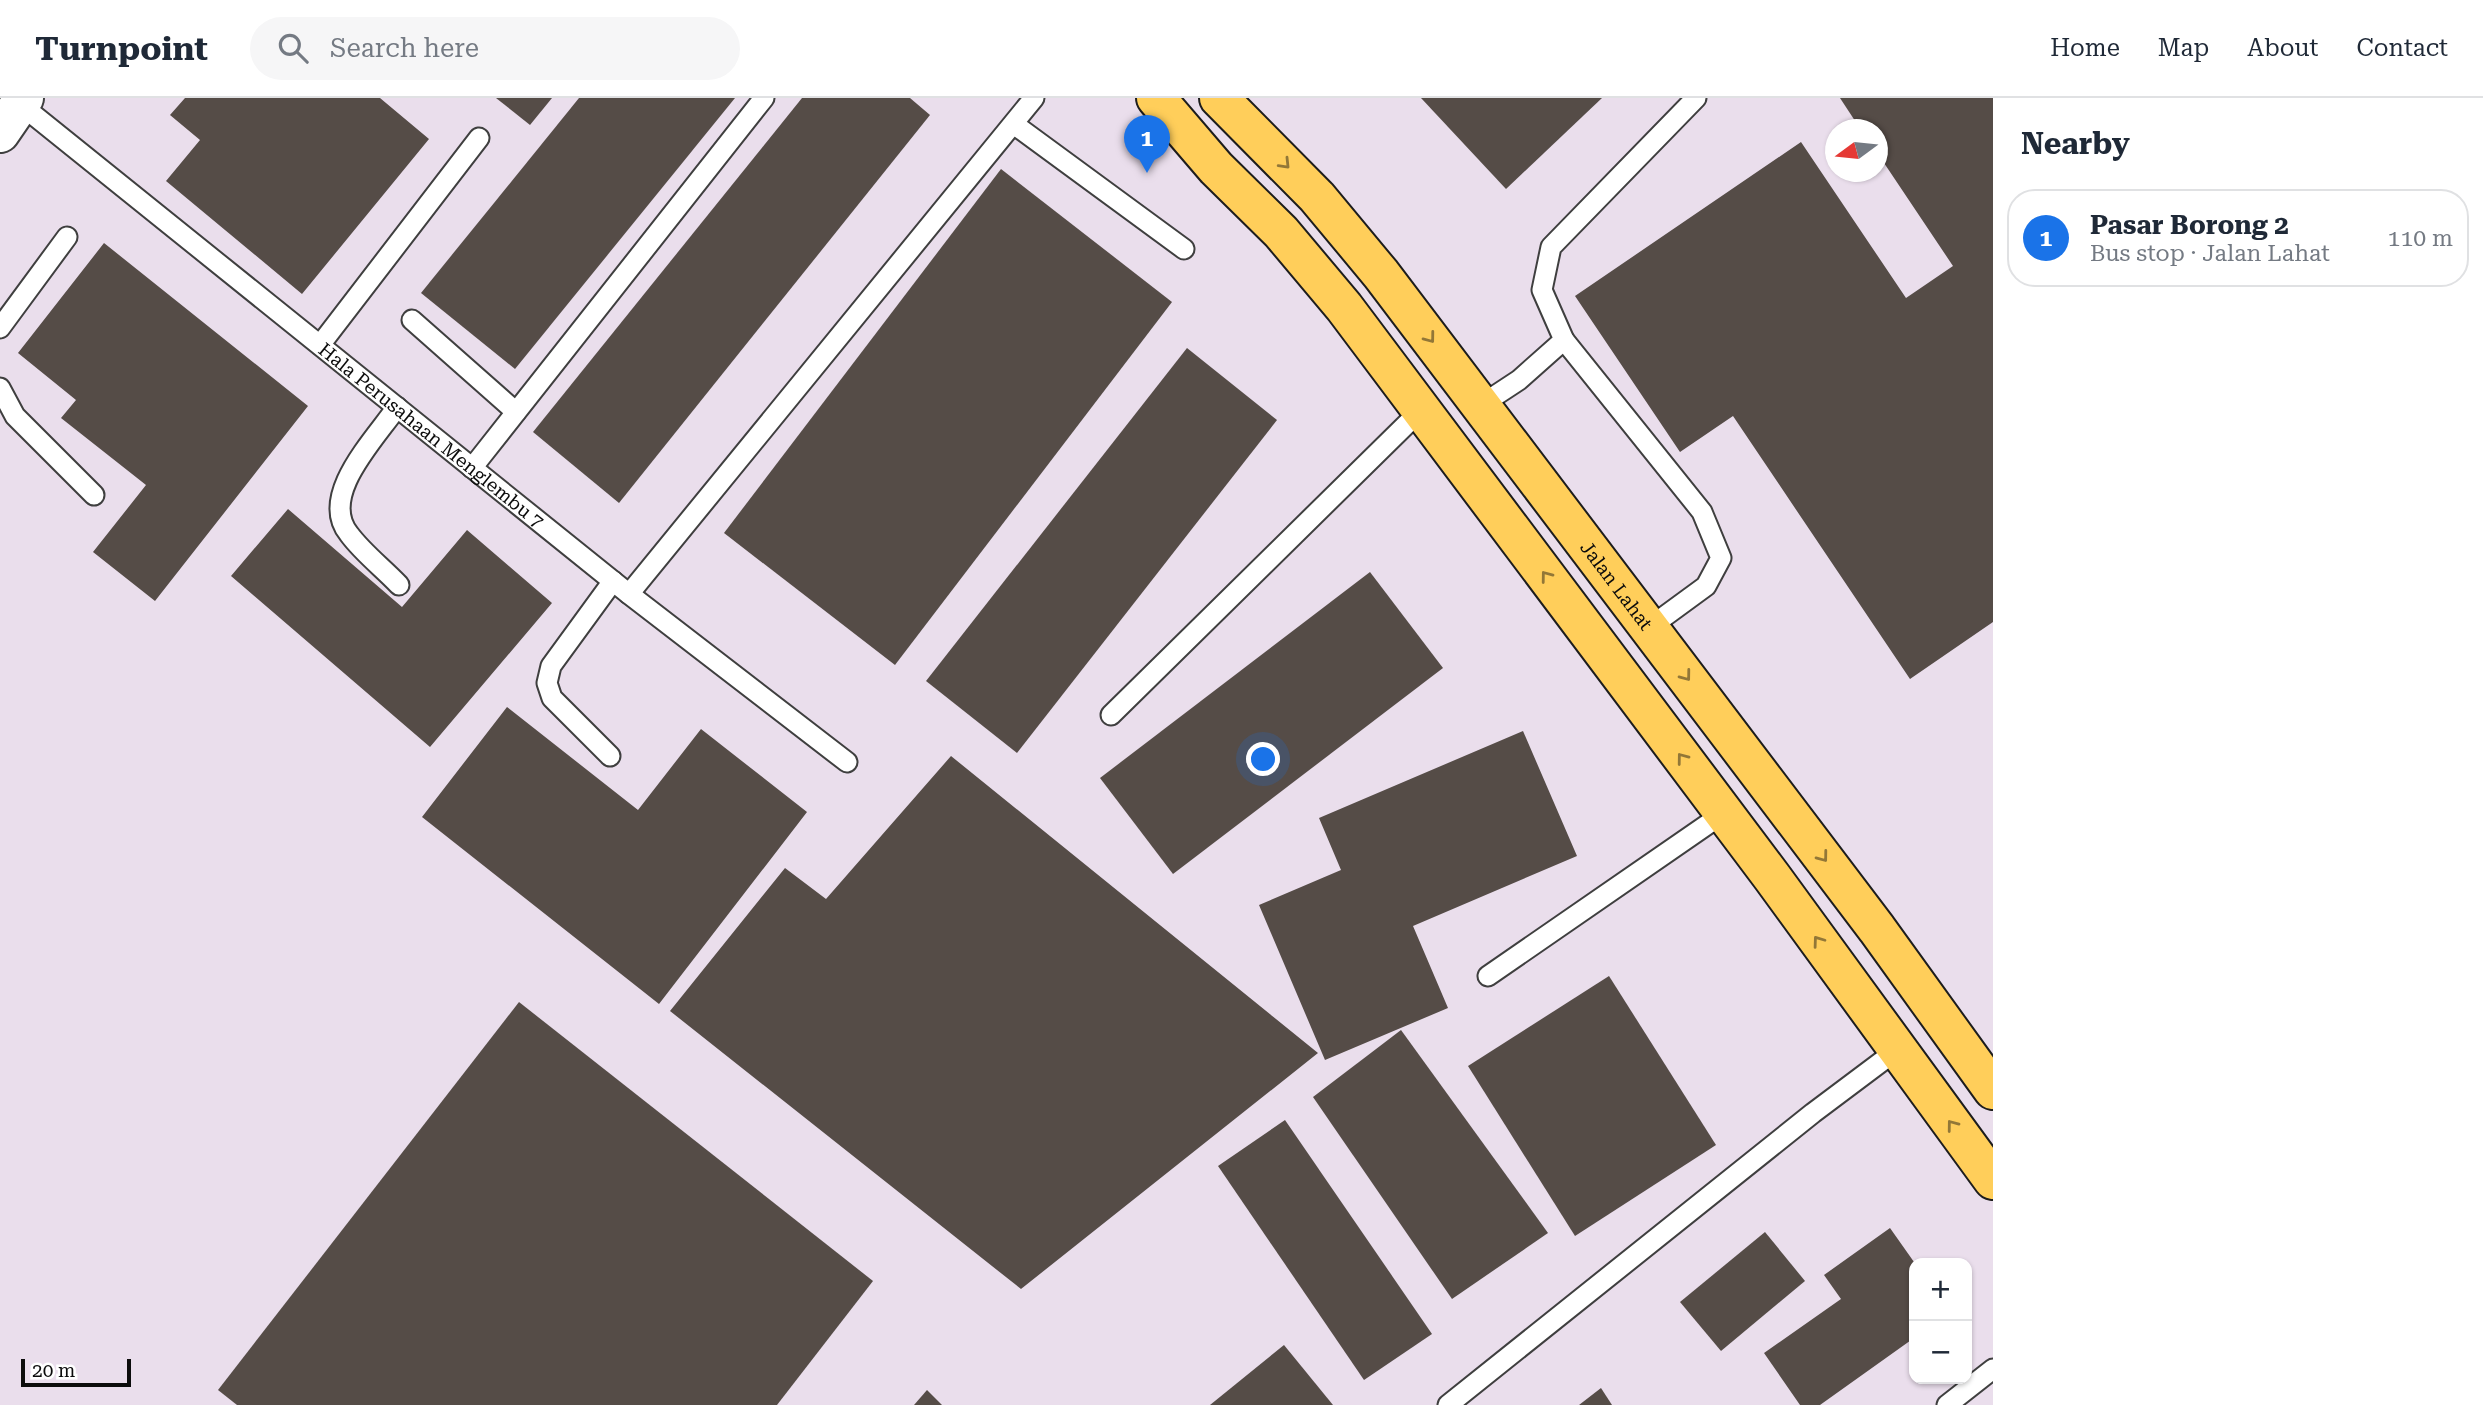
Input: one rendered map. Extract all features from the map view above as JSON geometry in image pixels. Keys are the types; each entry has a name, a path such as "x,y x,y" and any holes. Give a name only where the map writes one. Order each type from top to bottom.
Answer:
{"main road":[{"path":"1125,98 1216,168"},
{"path":"1156,98 1216,168 1281,233 1344,307 1724,813 1993,1180"},
{"name":"Jalan Lahat","path":"1227,103 1317,197 1381,274 1877,929 1993,1090"}],"lane":[{"path":"472,468 764,98"},
{"path":"629,594 1015,125 1034,98"},
{"path":"1650,627 1706,586 1721,558 1702,512 1564,340 1542,290 1551,247 1696,98"},
{"name":"Hala Perusahaan Menglembu 7","path":"15,111 320,345 629,594 847,762"},
{"path":"1015,125 1184,249"},
{"path":"320,345 479,138"},
{"path":"0,328 67,237"},
{"path":"412,320 516,412"},
{"path":"1481,405 1519,380 1564,340"},
{"path":"0,388 15,416 94,495"},
{"path":"397,407 340,490 338,511 347,533 399,585"},
{"path":"1111,715 1421,410"},
{"path":"610,756 552,698 547,683 551,666 613,581"},
{"path":"1488,976 1724,813"},
{"path":"1448,1405 1813,1113 1897,1050"},
{"path":"1947,1405 1993,1369"}],"shaded area":[{"path":"0,98 1993,98 1993,1405 0,1405"}],"building":[{"path":"185,98 380,98 429,139 302,294 166,181 200,140 170,115"},
{"path":"496,98 552,98 530,125"},
{"path":"579,98 735,98 515,369 421,293"},
{"path":"802,98 910,98 930,115 619,503 533,432"},
{"path":"1421,98 1602,98 1506,189"},
{"path":"1840,98 1993,98 1993,622 1910,679 1733,416 1680,452 1575,296 1801,142 1825,178 1825,182 1828,182 1906,298 1953,266 1888,169 1888,119 1854,119"},
{"path":"1001,169 1172,302 895,665 724,533"},
{"path":"104,243 308,406 155,601 93,552 146,485 61,418 76,400 18,353"},
{"path":"1187,348 1277,420 1017,753 926,681"},
{"path":"288,509 402,607 467,530 552,603 430,747 231,576"},
{"path":"1370,572 1443,668 1173,874 1100,778"},
{"path":"507,707 638,810 701,729 807,812 659,1004 422,817"},
{"path":"1523,731 1577,856 1413,926 1448,1008 1325,1060 1259,905 1341,870 1319,818"},
{"path":"951,756 1318,1053 1021,1289 670,1011 785,868 826,899"},
{"path":"1609,976 1716,1145 1575,1236 1468,1066"},
{"path":"519,1002 873,1281 777,1405 237,1405 218,1390"},
{"path":"1401,1030 1548,1233 1452,1299 1313,1097"},
{"path":"1285,1120 1432,1334 1364,1380 1218,1166"},
{"path":"1890,1228 1911,1258 1909,1258 1909,1342 1820,1405 1800,1405 1764,1353 1841,1299 1824,1275"},
{"path":"1765,1232 1805,1281 1721,1351 1680,1302"},
{"path":"1284,1345 1333,1405 1210,1405"},
{"path":"1601,1388 1612,1405 1579,1405"},
{"path":"927,1390 942,1405 914,1405"}],"place":[{"name":"Pasar Borong 2","path":"1147,173"}]}
